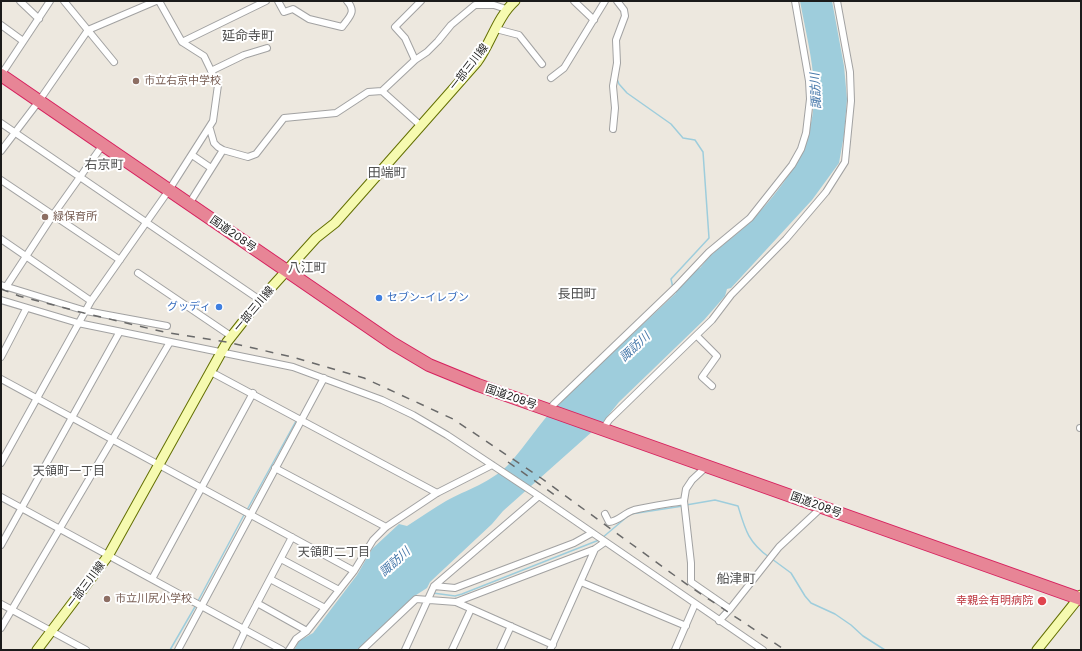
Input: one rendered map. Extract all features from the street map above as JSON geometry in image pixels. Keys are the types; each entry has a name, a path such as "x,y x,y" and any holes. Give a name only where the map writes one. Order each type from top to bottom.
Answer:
{"highway":[{"name":"国道208号","path":"1,75 102,146 169,190 392,343 430,366 478,385 1080,597"}],"main road":[{"name":"一部三川線","path":"37,650 108,556 231,336 260,300 316,238 335,223 420,124 485,52 506,8 515,1"},
{"path":"1037,650 1080,597"}],"street":[{"path":"20,1 39,18"},
{"path":"1,75 50,1"},
{"path":"64,1 114,62"},
{"path":"1,151 39,101 88,30 156,1"},
{"path":"1,463 91,301 169,190 214,121 218,85 204,56 182,42 159,1"},
{"path":"182,42 266,1"},
{"path":"278,1 284,12 293,9 314,21 342,27 352,16 352,10 347,1"},
{"path":"415,60 405,38 395,27 421,1"},
{"path":"574,1 594,20"},
{"path":"551,78 564,68 605,1"},
{"path":"613,129 615,108 613,86 617,63 616,40 625,16 624,10 617,1"},
{"path":"552,410 580,378 676,287 709,252 750,218 792,165 801,149 804,138 810,99 809,81 795,1"},
{"path":"600,428 697,336 731,295 786,239 836,179 845,162 852,101 850,72 837,1"},
{"path":"210,129 214,143 223,150 248,157 256,154 284,118 336,113 368,92 382,91 415,60 427,52 438,41 450,25 475,5 494,5 506,8"},
{"path":"1,25 24,40"},
{"path":"496,29 519,35 542,64"},
{"path":"211,70 244,55 267,48"},
{"path":"382,91 420,124"},
{"path":"1,123 260,300"},
{"path":"102,146 4,286 86,310 167,326"},
{"path":"189,204 223,150"},
{"path":"192,155 211,168"},
{"path":"1,180 120,260"},
{"path":"1,239 91,301"},
{"path":"138,273 231,336"},
{"path":"1,300 26,309 120,333 293,367 324,378 413,415 539,496 763,650"},
{"path":"1,357 26,309"},
{"path":"1,545 120,333"},
{"path":"697,336 707,348 717,356 702,377 712,386"},
{"path":"1,628 170,342"},
{"path":"211,372 253,393 436,493"},
{"path":"178,650 324,378"},
{"path":"1,379 354,571"},
{"path":"152,579 253,393"},
{"path":"289,650 296,639 307,631 354,571 373,540 386,527 436,493 492,465"},
{"path":"707,466 692,480 686,489 684,500 691,562 691,582 730,609"},
{"path":"276,468 386,527"},
{"path":"406,650 434,586 539,496"},
{"path":"1,497 282,650"},
{"path":"605,514 609,522 617,521 624,514 634,510 684,500"},
{"path":"720,621 779,548 822,507"},
{"path":"434,586 455,588 574,543 592,533"},
{"path":"236,650 257,603 292,537"},
{"path":"456,602 595,549 605,542"},
{"path":"362,650 416,599 456,602 511,626 552,647 595,549"},
{"path":"280,559 339,590"},
{"path":"270,579 325,608"},
{"path":"581,582 686,626"},
{"path":"257,603 307,631"},
{"path":"1,604 86,650"},
{"path":"675,650 695,604"},
{"path":"452,650 470,609"},
{"path":"500,650 511,626"},
{"path":"71,650 75,644"}],"water":[{"name":"諏訪川","path":"800,1 832,1 844,66 847,99 844,135 839,163 812,200 731,288 727,289 725,296 704,320 619,402 603,422 503,511 492,524 430,582 427,588 413,597 358,650 294,650 299,641 313,633 357,575 372,549 399,524 407,526 446,501 487,481 509,464 557,405 676,293 676,290 678,290 695,269 700,268 713,254 748,224 768,203 790,173 805,142 811,125 814,88 812,66"}],"waterway":[{"path":"617,79 619,84 627,93 671,124 683,138 695,140 703,152 709,238 671,279 673,288"},
{"path":"247,510 296,421"},
{"path":"686,505 715,500 738,506 748,534 756,546 769,557"},
{"path":"631,514 683,506"},
{"path":"198,601 245,513"},
{"path":"602,538 628,516"},
{"path":"433,593 455,596 462,594 599,540"},
{"path":"772,559 791,573 811,603 835,614 851,625 863,636 885,650"},
{"path":"170,650 196,605"}],"railway":[{"path":"1,289 19,296 84,313 164,332 227,342 292,357 364,378 453,419 541,478 689,586 785,650"},
{"path":"508,462 559,498"}],"place":[{"name":"市立右京中学校","path":"136,81"},
{"name":"緑保育所","path":"45,217"},
{"name":"セブン-イレブン","path":"379,298"},
{"name":"グッディ","path":"219,307"},
{"name":"市立川尻小学校","path":"107,599"},
{"name":"幸親会有明病院","path":"1042,601"}],"district":[{"name":"延命寺町","path":"248,36"},
{"name":"右京町","path":"104,165"},
{"name":"田端町","path":"387,173"},
{"name":"八江町","path":"307,268"},
{"name":"長田町","path":"577,294"},
{"name":"天領町一丁目","path":"69,471"},
{"name":"天領町二丁目","path":"334,552"},
{"name":"船津町","path":"736,579"}]}
